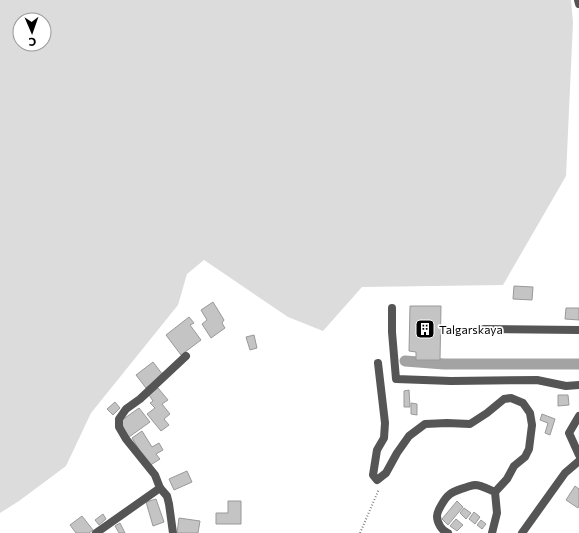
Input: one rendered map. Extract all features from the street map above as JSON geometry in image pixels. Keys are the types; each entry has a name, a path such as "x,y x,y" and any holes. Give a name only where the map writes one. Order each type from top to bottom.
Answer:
{"street":[{"path":"578,0 579,4"},
{"path":"392,308 392,332 396,379 451,382 537,380 566,386 579,385"},
{"path":"484,329 579,330"},
{"path":"172,533 167,496 160,488 155,475 126,439 119,427 119,420 126,409 140,399 186,356"},
{"path":"378,364 385,423 384,438 378,450 373,475 377,480 386,473 397,453 409,436 425,424 470,424 487,413 504,399 511,398 523,403 530,413 532,425 528,449 525,457 514,466 507,479 495,492 497,513 492,533"},
{"path":"579,416 569,433 579,455"},
{"path":"522,533 565,473 579,461"},
{"path":"448,533 444,532 436,515 442,503 449,494 463,488 476,485 495,492"},
{"path":"96,533 160,488"}],"path":[{"path":"360,533 386,473"}],"shaded area":[{"path":"0,0 571,0 573,22 566,176 503,285 362,287 323,331 288,317 204,260 187,274 178,305 91,413 66,466 19,501 0,513"}],"building":[{"path":"514,286 533,287 532,300 513,299"},
{"path":"213,302 224,320 222,323 225,328 211,338 202,324 207,320 201,310"},
{"name":"Talgarskaya","path":"410,306 441,306 440,360 416,360 416,352 409,351"},
{"path":"566,308 579,308 579,320 565,319"},
{"path":"189,317 194,323 190,325 201,340 181,355 166,335"},
{"path":"254,335 257,348 250,350 246,337"},
{"path":"153,362 163,375 146,388 136,375"},
{"path":"158,388 168,400 162,404 170,414 164,419 169,425 161,431 147,414 155,408 150,403 153,401 149,395"},
{"path":"409,390 410,407 404,407 404,391"},
{"path":"558,395 568,395 569,405 558,406"},
{"path":"115,402 120,408 113,415 107,409"},
{"path":"411,403 417,404 417,415 411,414"},
{"path":"139,408 150,422 129,437 123,428 122,420"},
{"path":"542,414 555,419 550,435 545,433 548,423 540,420"},
{"path":"142,431 152,447 159,443 163,450 156,454 160,459 149,466 132,438"},
{"path":"187,471 192,482 174,490 169,479"},
{"path":"575,486 579,489 578,508 566,500"},
{"path":"156,499 164,522 153,526 146,502"},
{"path":"228,501 241,501 241,524 216,524 216,513 228,513"},
{"path":"457,501 463,507 448,525 442,519"},
{"path":"464,508 471,513 466,519 460,513"},
{"path":"474,512 480,517 475,524 469,519"},
{"path":"103,514 106,519 99,525 95,520"},
{"path":"82,516 93,530 89,533 76,533 70,525"},
{"path":"179,518 200,521 198,533 177,533"},
{"path":"456,519 463,525 457,531 450,526"},
{"path":"481,520 486,524 482,529 477,525"},
{"path":"120,523 125,533 119,533 115,526"}],"waterway":[{"path":"405,361 444,364 579,364"}],"place":[{"name":"Talgarskaya","path":"425,329"}]}
